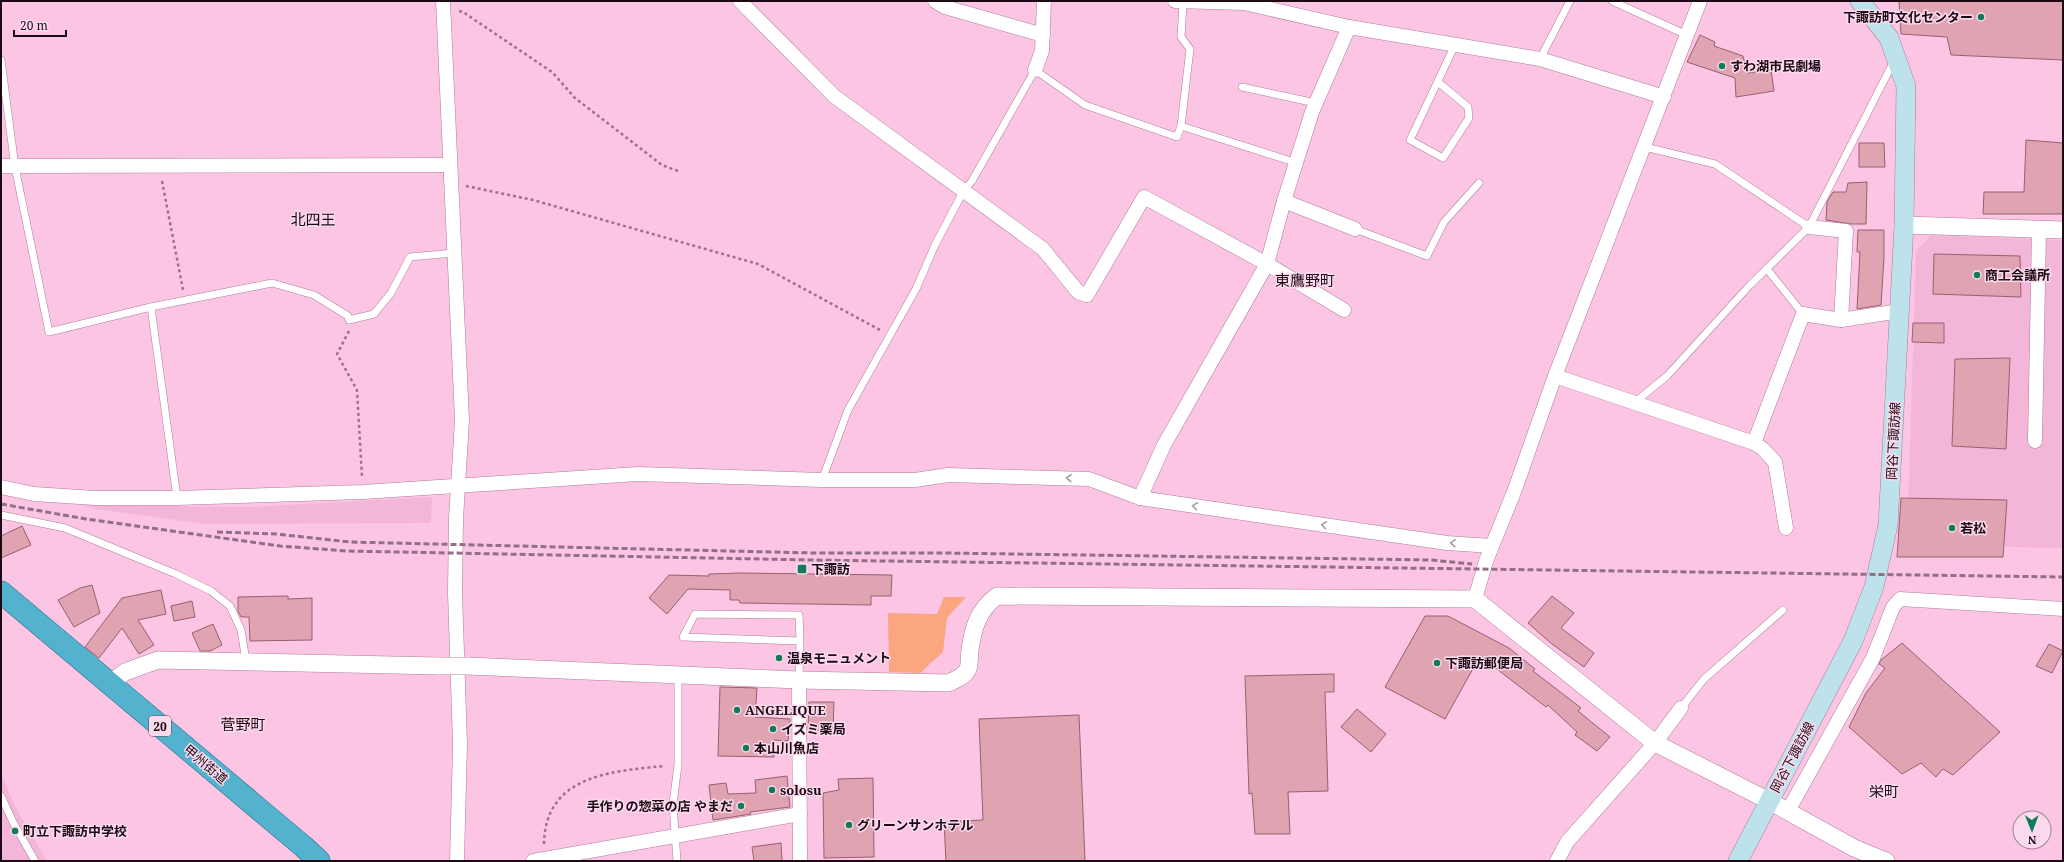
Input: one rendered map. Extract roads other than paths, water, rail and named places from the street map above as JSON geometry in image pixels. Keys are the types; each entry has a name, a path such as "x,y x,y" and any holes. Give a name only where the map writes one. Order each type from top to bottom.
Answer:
{"highway":[{"name":"甲州街道","path":"1,592 319,861"}],"main road":[{"name":"岡谷下諏訪線","path":"1738,861 1853,641 1874,587 1888,525 1904,225 1906,86 1889,38 1860,1"}],"street":[{"path":"740,1 834,96 1043,249 1078,292 1087,295 1144,197 1267,264 1344,310"},
{"path":"935,1 946,7 1043,35"},
{"path":"1035,70 1042,51 1044,1"},
{"path":"1475,599 1492,546 1514,492 1555,376 1645,147 1700,1"},
{"path":"1179,2 1244,3 1349,28 1540,59 1664,96"},
{"path":"443,4 462,420 456,519 455,593 460,744 458,861"},
{"path":"1140,498 1164,445 1267,264 1284,201 1316,103 1349,28"},
{"path":"8,167 450,165"},
{"path":"1284,201 1355,228"},
{"path":"1904,225 2063,230"},
{"path":"1809,227 1846,231 1841,320"},
{"path":"2035,441 2039,229"},
{"path":"1754,443 1803,314 1841,320 1900,311"},
{"path":"1555,376 1754,443 1763,449 1775,462 1786,528"},
{"path":"1,487 34,494 96,498 177,498 363,492 638,474 822,480 915,480 948,475 1089,479 1140,498 1447,543 1492,546"},
{"path":"109,684 125,672 158,660 467,666 799,680 948,683 959,679 968,669 973,632 978,619 986,604 997,596 1475,599 1655,743 1788,811 1854,848 1886,861"},
{"path":"1788,811 1873,658 1893,607 1900,599 2063,609"},
{"path":"799,680 800,861"},
{"path":"1557,861 1568,842 1655,743 1681,708"},
{"path":"539,860 800,814"}],"lane":[{"path":"1540,59 1570,1"},
{"path":"1612,1 1688,35"},
{"path":"822,480 848,410 916,289 935,245 964,190 972,181 1035,70 1085,105 1177,137 1181,126 1190,49 1182,37 1179,2"},
{"path":"1438,82 1468,107 1469,118 1443,158 1410,140 1455,45"},
{"path":"1635,402 1667,376 1767,268 1809,227 1896,56"},
{"path":"1,60 8,167 49,332 151,307 272,282 314,295 348,316 349,320 374,314 391,293 410,257 454,253"},
{"path":"1242,87 1316,103"},
{"path":"1181,126 1296,163"},
{"path":"1645,147 1715,164 1809,227"},
{"path":"1355,228 1427,256 1444,222 1479,183"},
{"path":"1767,268 1803,314"},
{"path":"151,307 177,498"},
{"path":"1,515 65,528 176,574 211,592 230,606 241,630 246,661"},
{"path":"1681,708 1704,679 1783,610"},
{"path":"799,680 800,641 799,615 695,614 683,637 800,641"},
{"path":"677,861 673,804 678,765 678,674"},
{"path":"1,796 13,822 35,861"}],"railway":[{"path":"1,504 86,519 280,546 347,551 812,560 2063,577"},
{"path":"217,532 276,534 350,542 813,553 945,553 1431,560 1472,564"}],"place":[{"name":"下諏訪町文化センター","path":"1981,17"},
{"name":"すわ湖市民劇場","path":"1722,66"},
{"name":"商工会議所","path":"1977,275"},
{"name":"若松","path":"1952,528"},
{"name":"下諏訪","path":"802,569"},
{"name":"温泉モニュメント","path":"779,658"},
{"name":"下諏訪郵便局","path":"1437,663"},
{"name":"ANGELIQUE","path":"737,710"},
{"name":"イズミ薬局","path":"773,729"},
{"name":"本山川魚店","path":"746,748"},
{"name":"solosu","path":"772,790"},
{"name":"手作りの惣菜の店 やまだ","path":"741,806"},
{"name":"グリーンサンホテル","path":"849,825"},
{"name":"町立下諏訪中学校","path":"15,831"}],"district":[{"name":"北四王","path":"313,219"},
{"name":"東鷹野町","path":"1305,280"},
{"name":"菅野町","path":"243,724"},
{"name":"栄町","path":"1884,791"}]}
